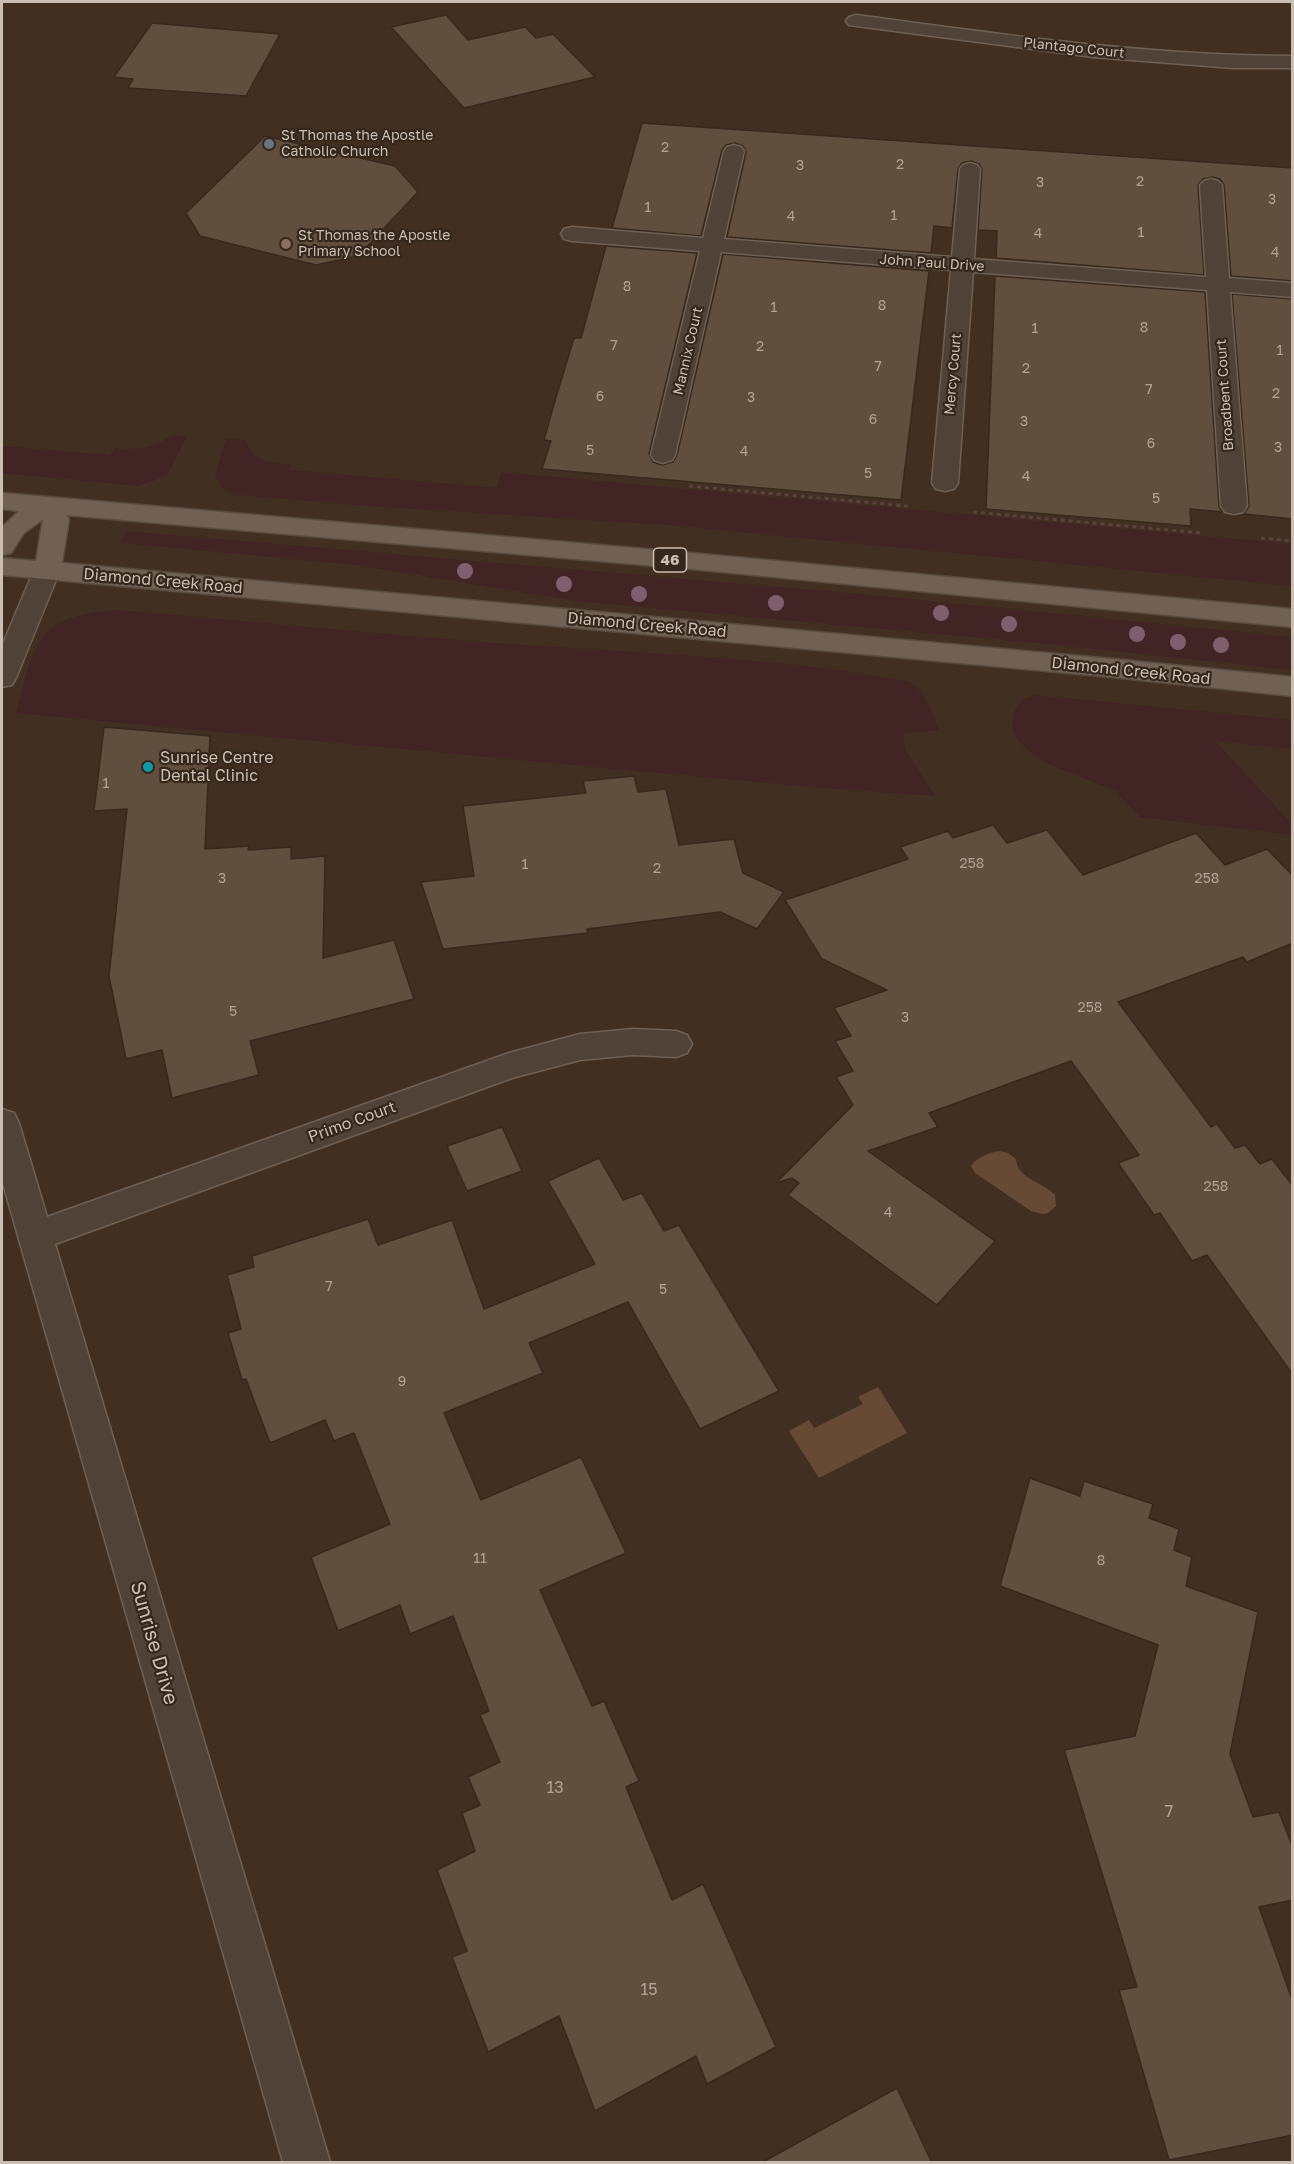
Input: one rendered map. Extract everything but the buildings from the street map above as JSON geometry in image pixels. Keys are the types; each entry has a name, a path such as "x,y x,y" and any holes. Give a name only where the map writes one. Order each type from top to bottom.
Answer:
{"main road":[{"name":"46","path":"2,501 691,561 1293,618"},
{"path":"2,547 7,537 27,515 47,506 56,519 47,570"},
{"name":"Diamond Creek Road","path":"2,566 1112,668 1293,687"}],"street":[{"name":"Plantago Court","path":"856,21 1093,51 1233,62 1293,62"},
{"name":"Mannix Court","path":"663,455 734,151"},
{"name":"Mercy Court","path":"945,483 970,169"},
{"name":"Broadbent Court","path":"1211,185 1234,506"},
{"name":"John Paul Drive","path":"572,234 1293,290"},
{"path":"2,678 47,570"},
{"name":"Primo Court","path":"36,1236 509,1066 580,1047 633,1042 676,1044"},
{"name":"Sunrise Drive","path":"2,1123 306,2163"}],"shaded area":[{"path":"173,435 187,436 169,472 161,478 138,486 2,473 2,446 110,455 115,448 145,447 159,443"},
{"path":"226,439 246,440 258,457 270,462 291,465 290,470 497,488 501,472 1292,544 1292,586 668,525 367,506 231,494 223,489 215,476"},
{"path":"126,531 861,594 1292,637 1292,670 1037,643 575,601 357,565 121,543"},
{"path":"117,610 479,642 726,658 823,668 907,681 923,695 939,730 903,734 905,749 935,796 821,788 16,713 28,668 43,637 69,618"},
{"path":"1035,695 1292,720 1292,749 1215,741 1292,824 1292,835 1140,817 1115,791 1048,764 1030,752 1016,738 1012,727 1015,710 1022,700"},
{"path":"1000,1151 1016,1159 1017,1166 1025,1175 1050,1190 1055,1195 1056,1206 1043,1214 1031,1211 975,1173 971,1166 977,1160"},
{"path":"878,1387 907,1433 819,1478 789,1431 809,1420 814,1428 863,1404 858,1397"}],"place":[{"name":"St Thomas the Apostle Catholic Church","path":"269,144"},
{"name":"St Thomas the Apostle Primary School","path":"286,244"},
{"name":"Sunrise Centre Dental Clinic","path":"148,767"}]}
